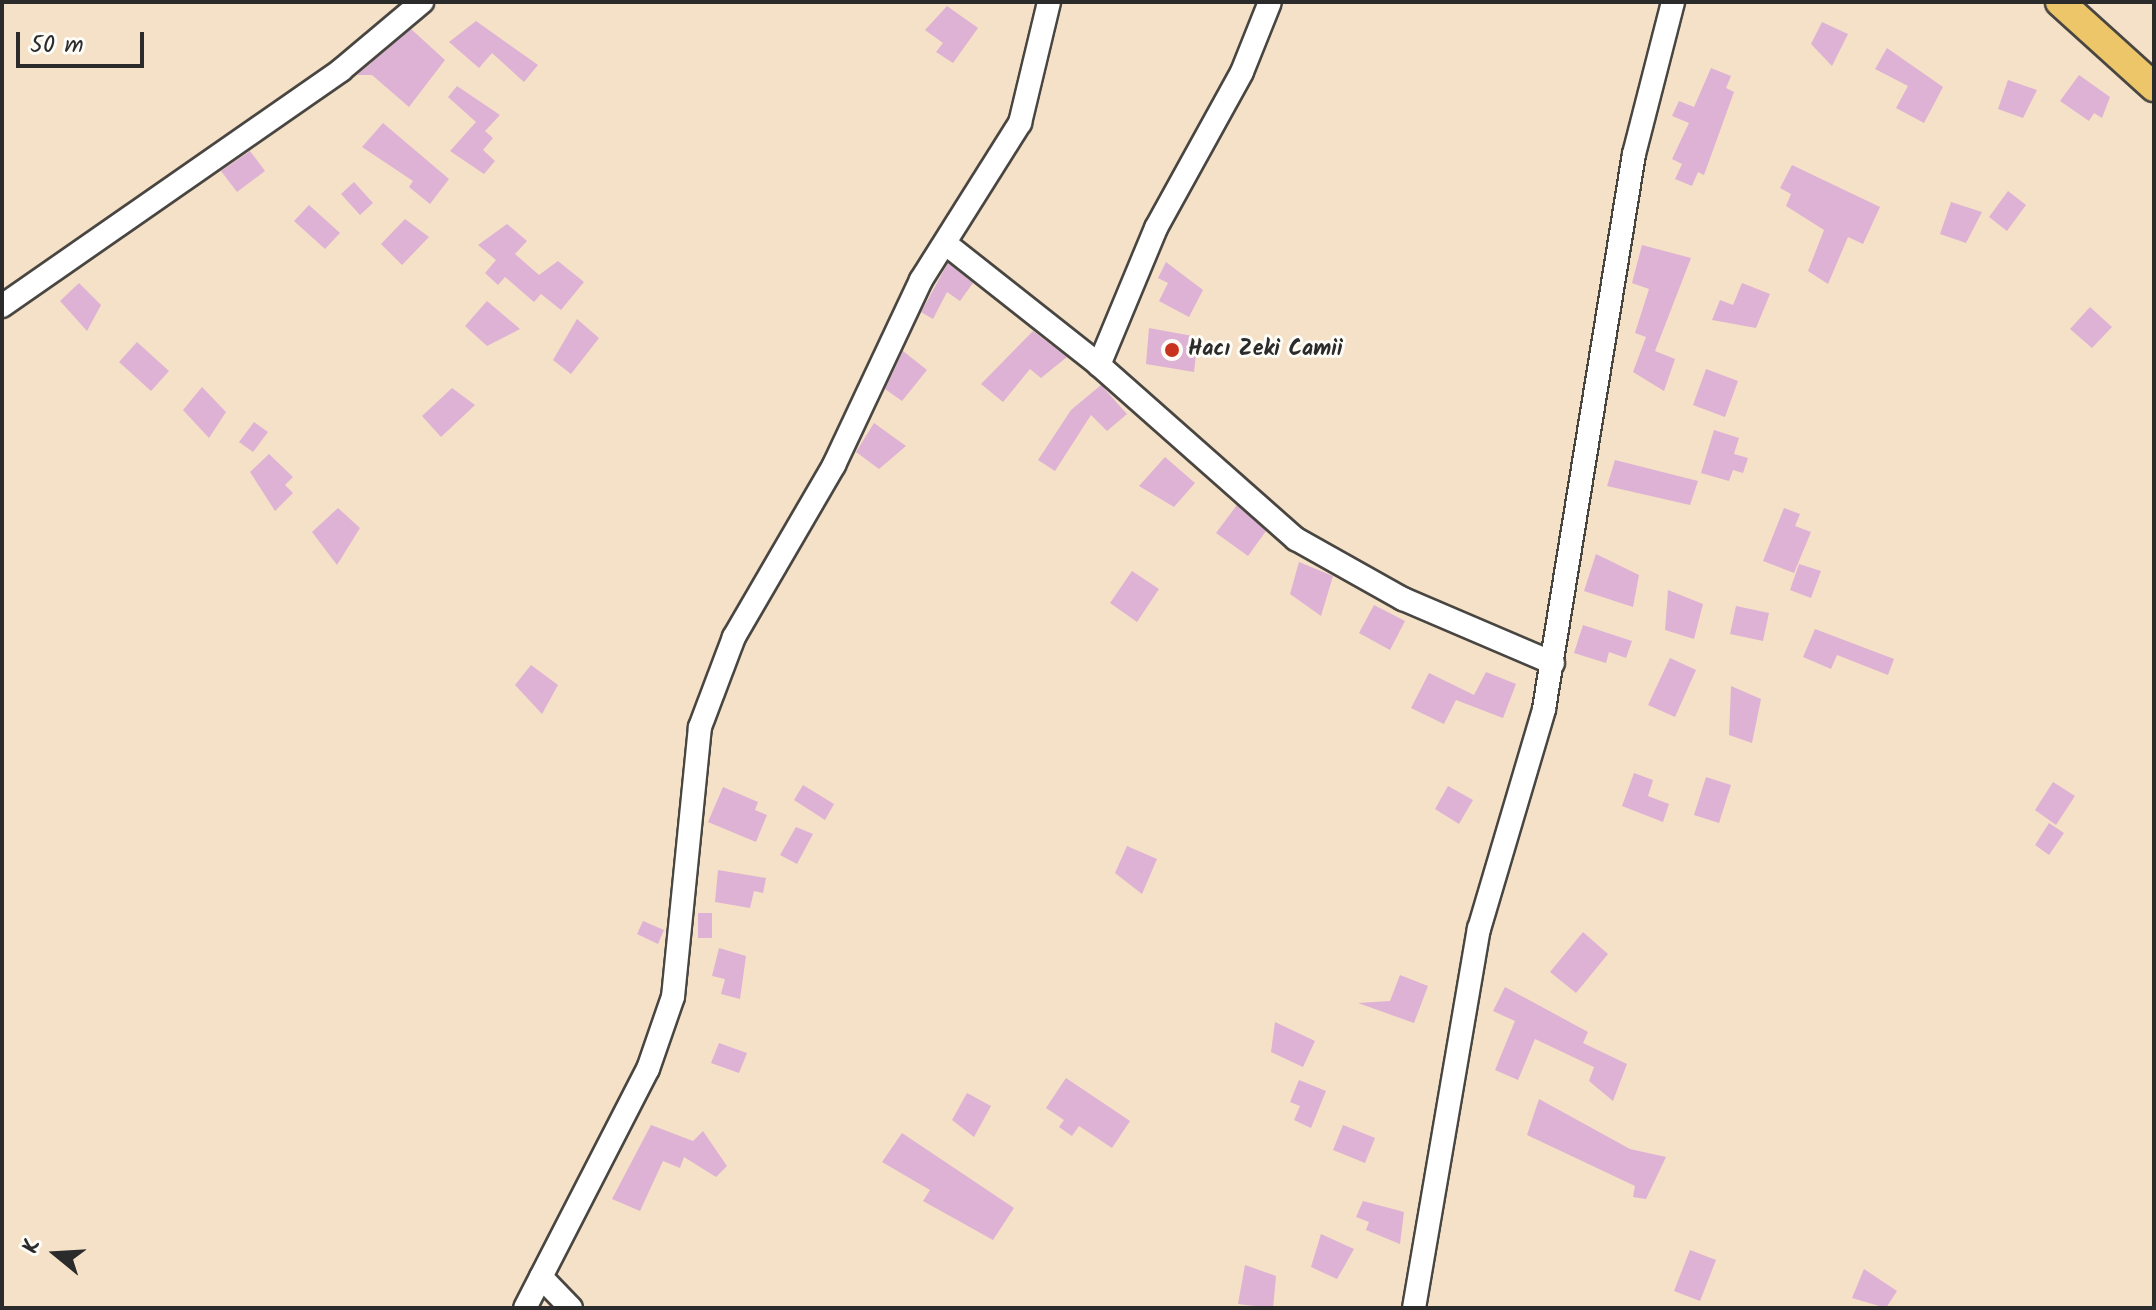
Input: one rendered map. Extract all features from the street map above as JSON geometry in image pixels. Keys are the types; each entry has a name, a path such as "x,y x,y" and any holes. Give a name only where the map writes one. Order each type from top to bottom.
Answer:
{"main road":[{"path":"2060,2 2154,87"}],"street":[{"path":"2,306 341,70 422,2"},
{"path":"525,1308 648,1069 673,997 700,727 734,637 834,465 946,244 1020,123 1049,2"},
{"path":"1099,365 1156,228 1242,72 1270,2"},
{"path":"1414,1308 1479,929 1553,663 1634,154 1673,2"},
{"path":"946,244 1099,365 1296,539 1403,599 1553,663"},
{"path":"541,1277 571,1308"}],"building":[{"path":"947,6 978,28 953,63 936,52 943,43 925,30"},
{"path":"476,21 538,65 524,82 492,53 479,68 449,42"},
{"path":"1822,22 1848,34 1832,66 1811,44"},
{"path":"411,29 445,60 409,107 372,75 357,75"},
{"path":"1887,48 1943,87 1924,123 1896,108 1908,86 1875,69"},
{"path":"1711,68 1731,76 1726,88 1734,92 1704,175 1698,172 1692,186 1675,179 1682,164 1672,159 1689,123 1672,116 1679,101 1694,107"},
{"path":"2079,75 2110,97 2102,118 2094,113 2089,121 2060,101"},
{"path":"2008,80 2037,90 2023,118 1998,109"},
{"path":"457,86 500,115 485,131 493,138 483,150 495,161 484,174 450,151 476,122 448,97"},
{"path":"383,123 449,179 430,204 409,187 413,181 362,147"},
{"path":"250,151 265,171 237,192 221,171"},
{"path":"1792,165 1880,207 1863,244 1848,237 1828,284 1808,271 1824,230 1786,206 1791,194 1780,188"},
{"path":"354,182 373,203 360,215 341,194"},
{"path":"2008,191 2026,205 2007,231 1989,217"},
{"path":"1951,202 1982,212 1966,243 1940,234"},
{"path":"309,205 340,233 325,249 294,221"},
{"path":"405,219 429,237 402,265 381,244"},
{"path":"507,224 527,241 515,254 539,275 558,261 584,282 561,310 541,294 534,302 505,277 498,285 485,273 496,260 478,245"},
{"path":"1642,245 1691,258 1655,351 1675,359 1664,391 1633,372 1646,337 1635,333 1649,289 1632,283"},
{"path":"1166,262 1203,290 1189,317 1159,301 1168,283 1158,278"},
{"path":"948,263 973,283 960,301 947,292 933,319 921,312"},
{"path":"79,283 101,305 87,331 60,301"},
{"path":"1742,283 1770,294 1756,328 1712,320 1720,300 1733,305"},
{"path":"487,301 520,329 487,346 465,326"},
{"path":"2090,307 2112,327 2092,348 2070,329"},
{"path":"577,319 599,338 571,374 553,360"},
{"name":"Hacı Zeki Camii","path":"1149,328 1198,337 1194,372 1146,364"},
{"path":"1033,331 1067,357 1041,378 1030,369 1003,402 981,384"},
{"path":"137,342 169,371 151,391 119,362"},
{"path":"903,351 927,370 902,401 885,389"},
{"path":"1706,369 1738,381 1725,417 1693,405"},
{"path":"1101,385 1127,414 1107,431 1091,415 1055,471 1038,460 1071,410"},
{"path":"202,387 226,412 209,438 183,410"},
{"path":"452,388 475,405 441,437 422,416"},
{"path":"254,422 268,432 253,452 239,442"},
{"path":"874,423 906,446 879,469 856,452"},
{"path":"1714,430 1739,438 1734,454 1748,458 1743,473 1733,470 1729,481 1701,473"},
{"path":"269,454 293,477 285,485 293,493 275,511 250,472"},
{"path":"1165,457 1195,483 1174,507 1139,486"},
{"path":"1615,460 1698,481 1690,505 1607,486"},
{"path":"1237,505 1266,531 1248,556 1216,533"},
{"path":"338,508 360,528 337,565 312,532"},
{"path":"1784,508 1800,514 1795,526 1811,532 1794,573 1763,561"},
{"path":"1596,554 1639,575 1633,607 1584,591"},
{"path":"1299,562 1333,576 1321,616 1290,594"},
{"path":"1799,564 1821,571 1811,598 1790,590"},
{"path":"1132,571 1159,589 1137,622 1110,603"},
{"path":"1668,590 1703,604 1694,639 1665,630"},
{"path":"1374,605 1405,621 1390,650 1359,633"},
{"path":"1736,606 1769,613 1763,641 1730,634"},
{"path":"1583,625 1632,641 1626,658 1609,652 1606,663 1574,653"},
{"path":"1815,629 1894,659 1888,675 1837,655 1831,669 1803,657"},
{"path":"1670,658 1696,670 1675,717 1648,705"},
{"path":"531,665 558,685 542,714 515,685"},
{"path":"1486,672 1516,684 1503,718 1456,700 1444,724 1411,708 1429,673 1474,695"},
{"path":"1731,686 1761,699 1752,743 1729,735"},
{"path":"1634,773 1653,780 1648,796 1669,804 1663,822 1622,806"},
{"path":"1706,777 1731,785 1719,823 1694,815"},
{"path":"2053,782 2075,796 2056,825 2035,810"},
{"path":"803,785 834,804 825,820 794,800"},
{"path":"1448,786 1473,800 1459,824 1435,809"},
{"path":"723,787 758,802 755,810 767,815 756,842 708,822"},
{"path":"2049,823 2064,833 2049,855 2035,845"},
{"path":"796,827 813,834 797,864 780,855"},
{"path":"1127,846 1157,859 1142,894 1115,873"},
{"path":"718,870 766,878 763,893 754,891 750,908 715,902"},
{"path":"698,913 712,913 712,938 698,938"},
{"path":"643,921 664,930 658,944 637,934"},
{"path":"1583,932 1608,954 1576,993 1550,972"},
{"path":"719,948 746,956 740,999 721,994 725,979 712,976"},
{"path":"1400,975 1428,986 1414,1023 1358,1003 1390,1001"},
{"path":"1505,987 1588,1032 1583,1043 1627,1064 1613,1101 1589,1081 1594,1067 1535,1039 1518,1080 1495,1070 1515,1021 1493,1011"},
{"path":"1275,1022 1315,1041 1303,1067 1271,1052"},
{"path":"719,1043 747,1053 739,1073 711,1063"},
{"path":"1066,1078 1130,1121 1112,1148 1079,1126 1072,1136 1059,1127 1064,1120 1046,1108"},
{"path":"1299,1080 1326,1091 1311,1128 1294,1120 1300,1106 1290,1102"},
{"path":"967,1093 991,1106 974,1137 952,1120"},
{"path":"1539,1099 1630,1149 1666,1157 1646,1199 1633,1197 1635,1186 1527,1135"},
{"path":"651,1125 693,1141 703,1131 727,1166 716,1177 684,1157 680,1168 663,1161 640,1211 612,1199"},
{"path":"1343,1125 1375,1138 1365,1163 1333,1150"},
{"path":"902,1133 1014,1208 993,1240 923,1201 930,1190 882,1162"},
{"path":"1363,1201 1404,1212 1400,1244 1366,1230 1369,1222 1356,1217"},
{"path":"1321,1234 1354,1249 1337,1279 1311,1267"},
{"path":"1690,1250 1716,1260 1700,1301 1674,1291"},
{"path":"1245,1265 1276,1276 1273,1308 1238,1304"},
{"path":"1864,1269 1897,1291 1886,1308 1852,1298"}],"place":[{"name":"Hacı Zeki Camii","path":"1172,350"}]}
